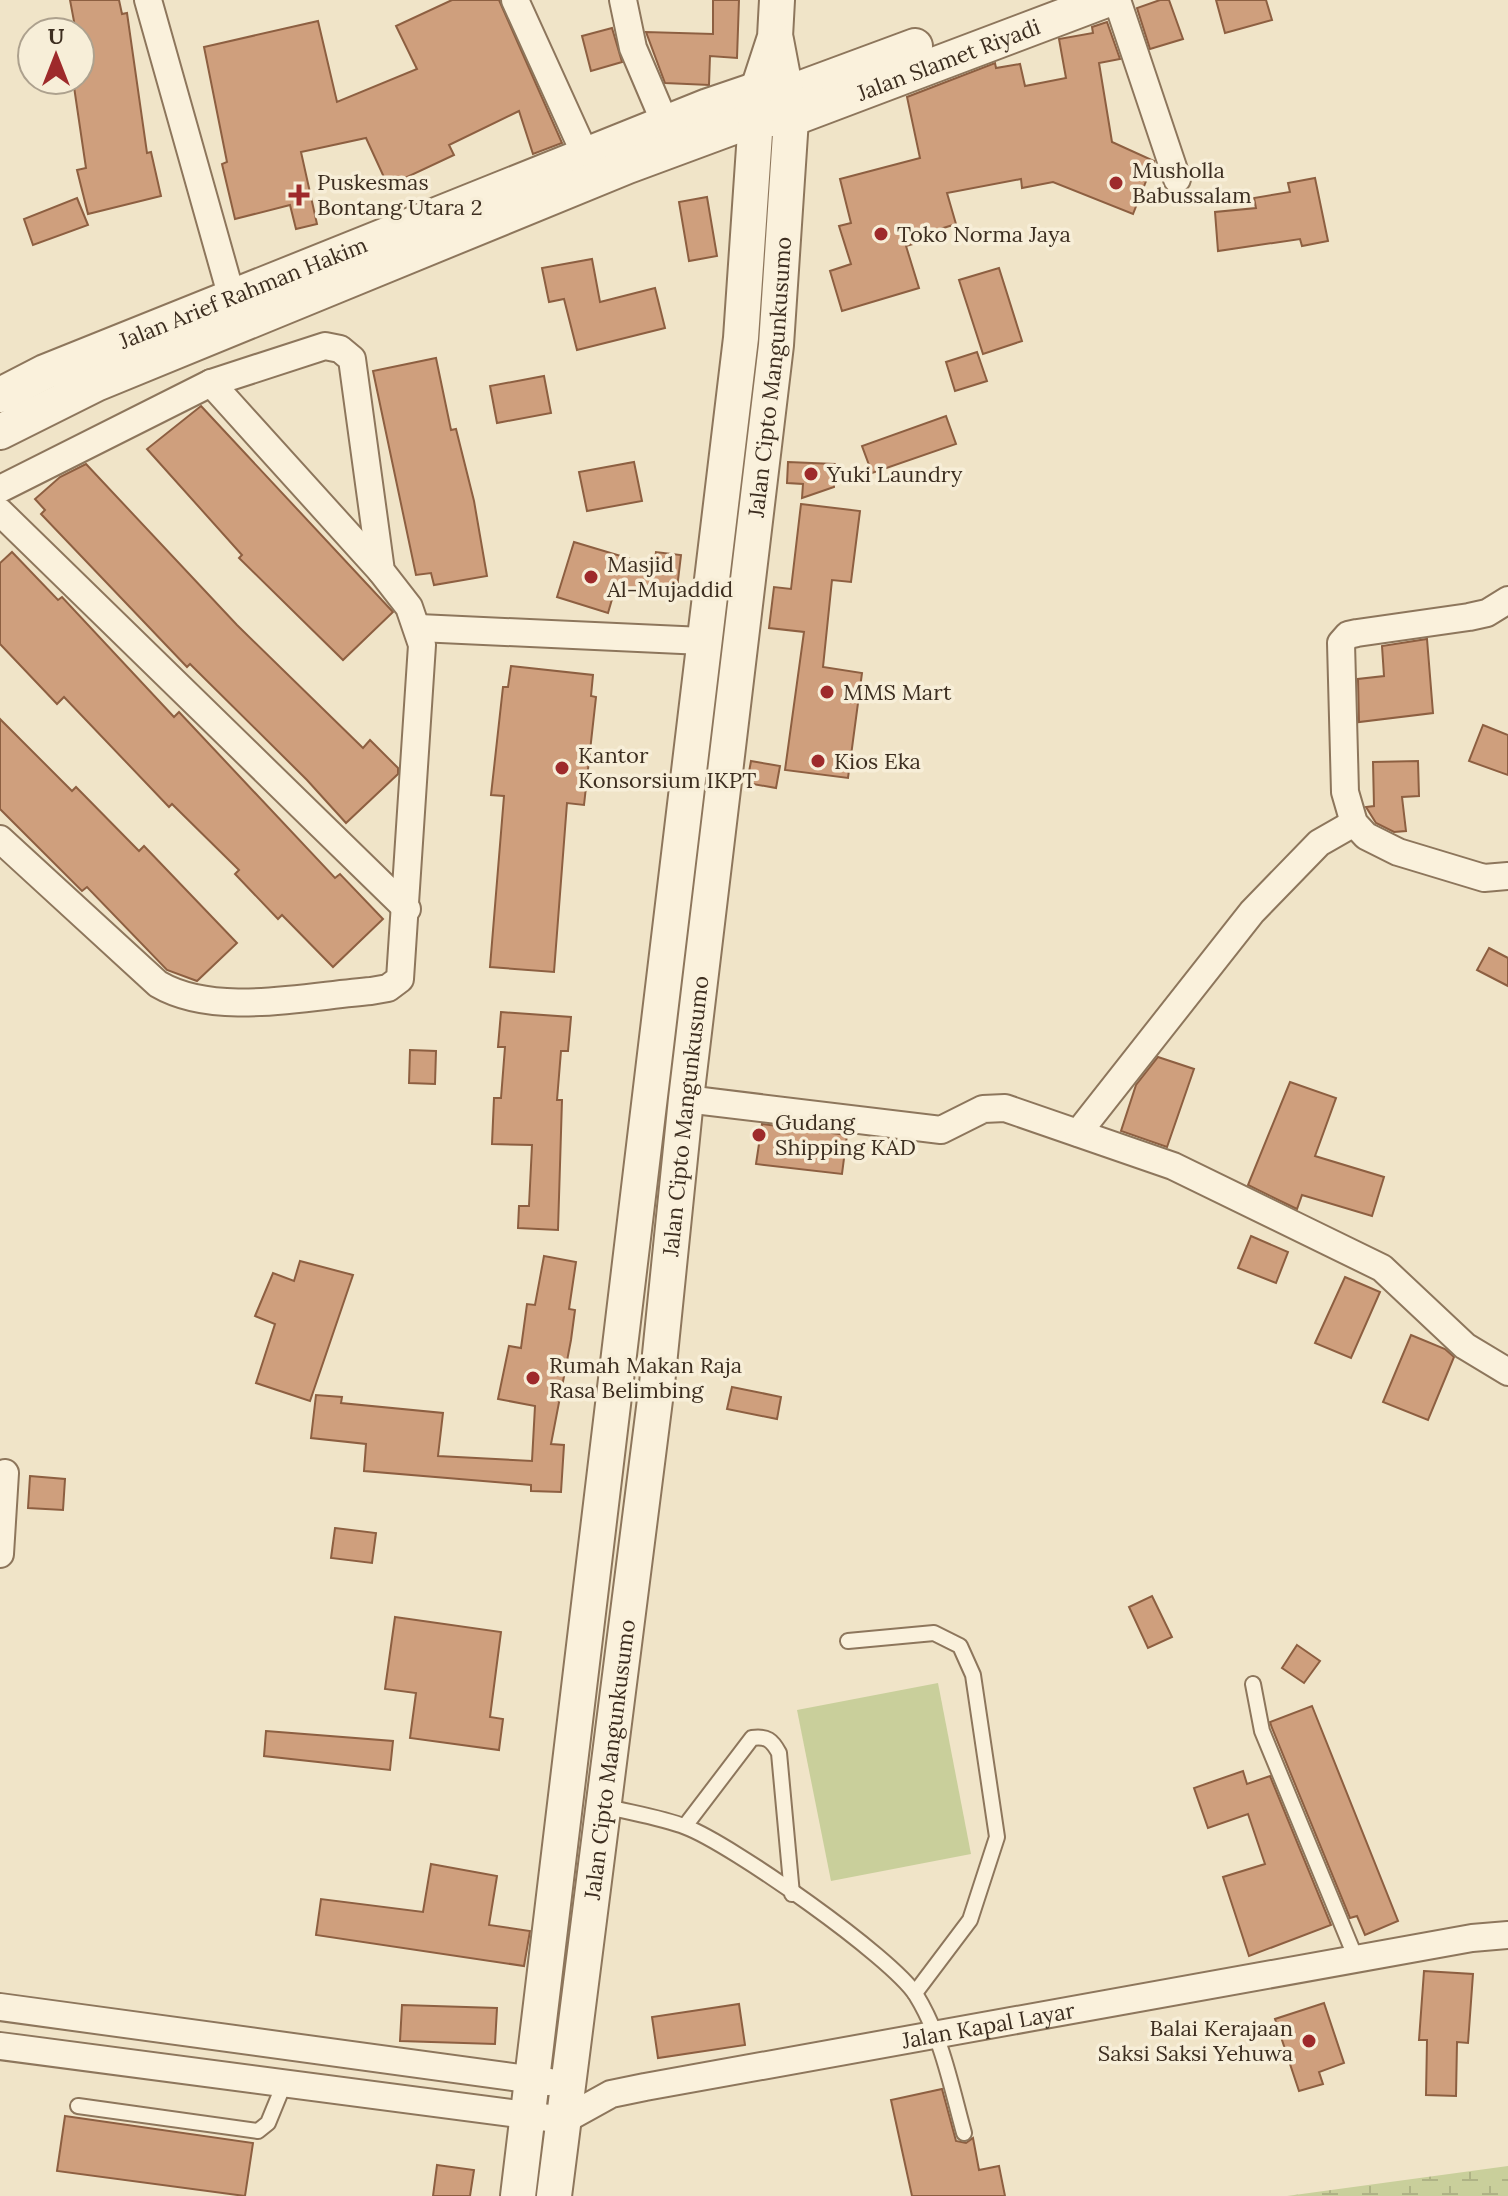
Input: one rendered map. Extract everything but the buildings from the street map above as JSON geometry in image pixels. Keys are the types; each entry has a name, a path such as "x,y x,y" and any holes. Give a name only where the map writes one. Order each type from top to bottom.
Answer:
{"street":[{"path":"148,0 232,298"},
{"path":"515,0 585,154"},
{"path":"623,0 633,48 665,123"},
{"name":"Jalan Cipto Mangunkusumo","path":"554,2196 657,1384 686,1099 776,345 773,105 777,0"},
{"name":"Jalan Slamet Riyadi","path":"773,105 1037,0"},
{"name":"Jalan Slamet Riyadi","path":"773,105 1106,0"},
{"path":"1117,0 1177,179"},
{"name":"Jalan Arief Rahman Hakim","path":"0,395 45,372 665,123 773,105"},
{"name":"Jalan Arief Rahman Hakim","path":"0,432 124,372 773,105"},
{"name":"Jalan Cipto Mangunkusumo","path":"518,2196 703,641 773,105"},
{"path":"0,489 211,383 325,346 340,349 352,359 381,571"},
{"path":"0,839 158,984 179,996 232,1003 388,988 400,979 422,645 419,628 409,607 381,571 211,383"},
{"path":"0,512 407,909"},
{"path":"1508,600 1478,615 1344,637 1341,643 1345,792 1354,823 1366,836 1398,852 1484,878 1508,876"},
{"path":"419,628 703,641"},
{"path":"1078,1133 1252,912 1319,843 1354,823"},
{"path":"686,1099 941,1130 995,1106 1078,1133 1173,1166 1382,1268 1465,1346 1508,1372"},
{"path":"0,1554 5,1473"},
{"name":"Jalan Kapal Layar","path":"611,2094 1472,1938 1508,1935"},
{"path":"0,2007 568,2084 611,2094"},
{"path":"161,2067 165,2031"},
{"path":"0,2046 528,2118 564,2120 611,2094"}],"lane":[{"path":"848,1641 934,1633 960,1646 973,1675 997,1837 970,1920 915,1993"},
{"path":"1253,1684 1262,1731 1357,1961"},
{"path":"685,1826 752,1738 763,1736 773,1741 779,1753 792,1894"},
{"path":"603,1806 685,1826 718,1842 883,1959 915,1993 937,2033 964,2133"},
{"path":"78,2106 258,2131 268,2123 284,2084"}],"green space":[{"path":"938,1683 971,1854 831,1881 797,1710"},
{"path":"1508,2166 1508,2196 1287,2196"}],"place":[{"name":"Musholla Babussalam","path":"1116,183"},
{"name":"Puskesmas Bontang Utara 2","path":"299,195"},
{"name":"Toko Norma Jaya","path":"881,234"},
{"name":"Yuki Laundry","path":"811,474"},
{"name":"Masjid Al-Mujaddid","path":"591,577"},
{"name":"MMS Mart","path":"827,692"},
{"name":"Kios Eka","path":"818,761"},
{"name":"Kantor Konsorsium IKPT","path":"562,768"},
{"name":"Gudang Shipping KAD","path":"759,1135"},
{"name":"Rumah Makan Raja Rasa Belimbing","path":"533,1378"},
{"name":"Balai Kerajaan Saksi Saksi Yehuwa","path":"1309,2041"}]}
